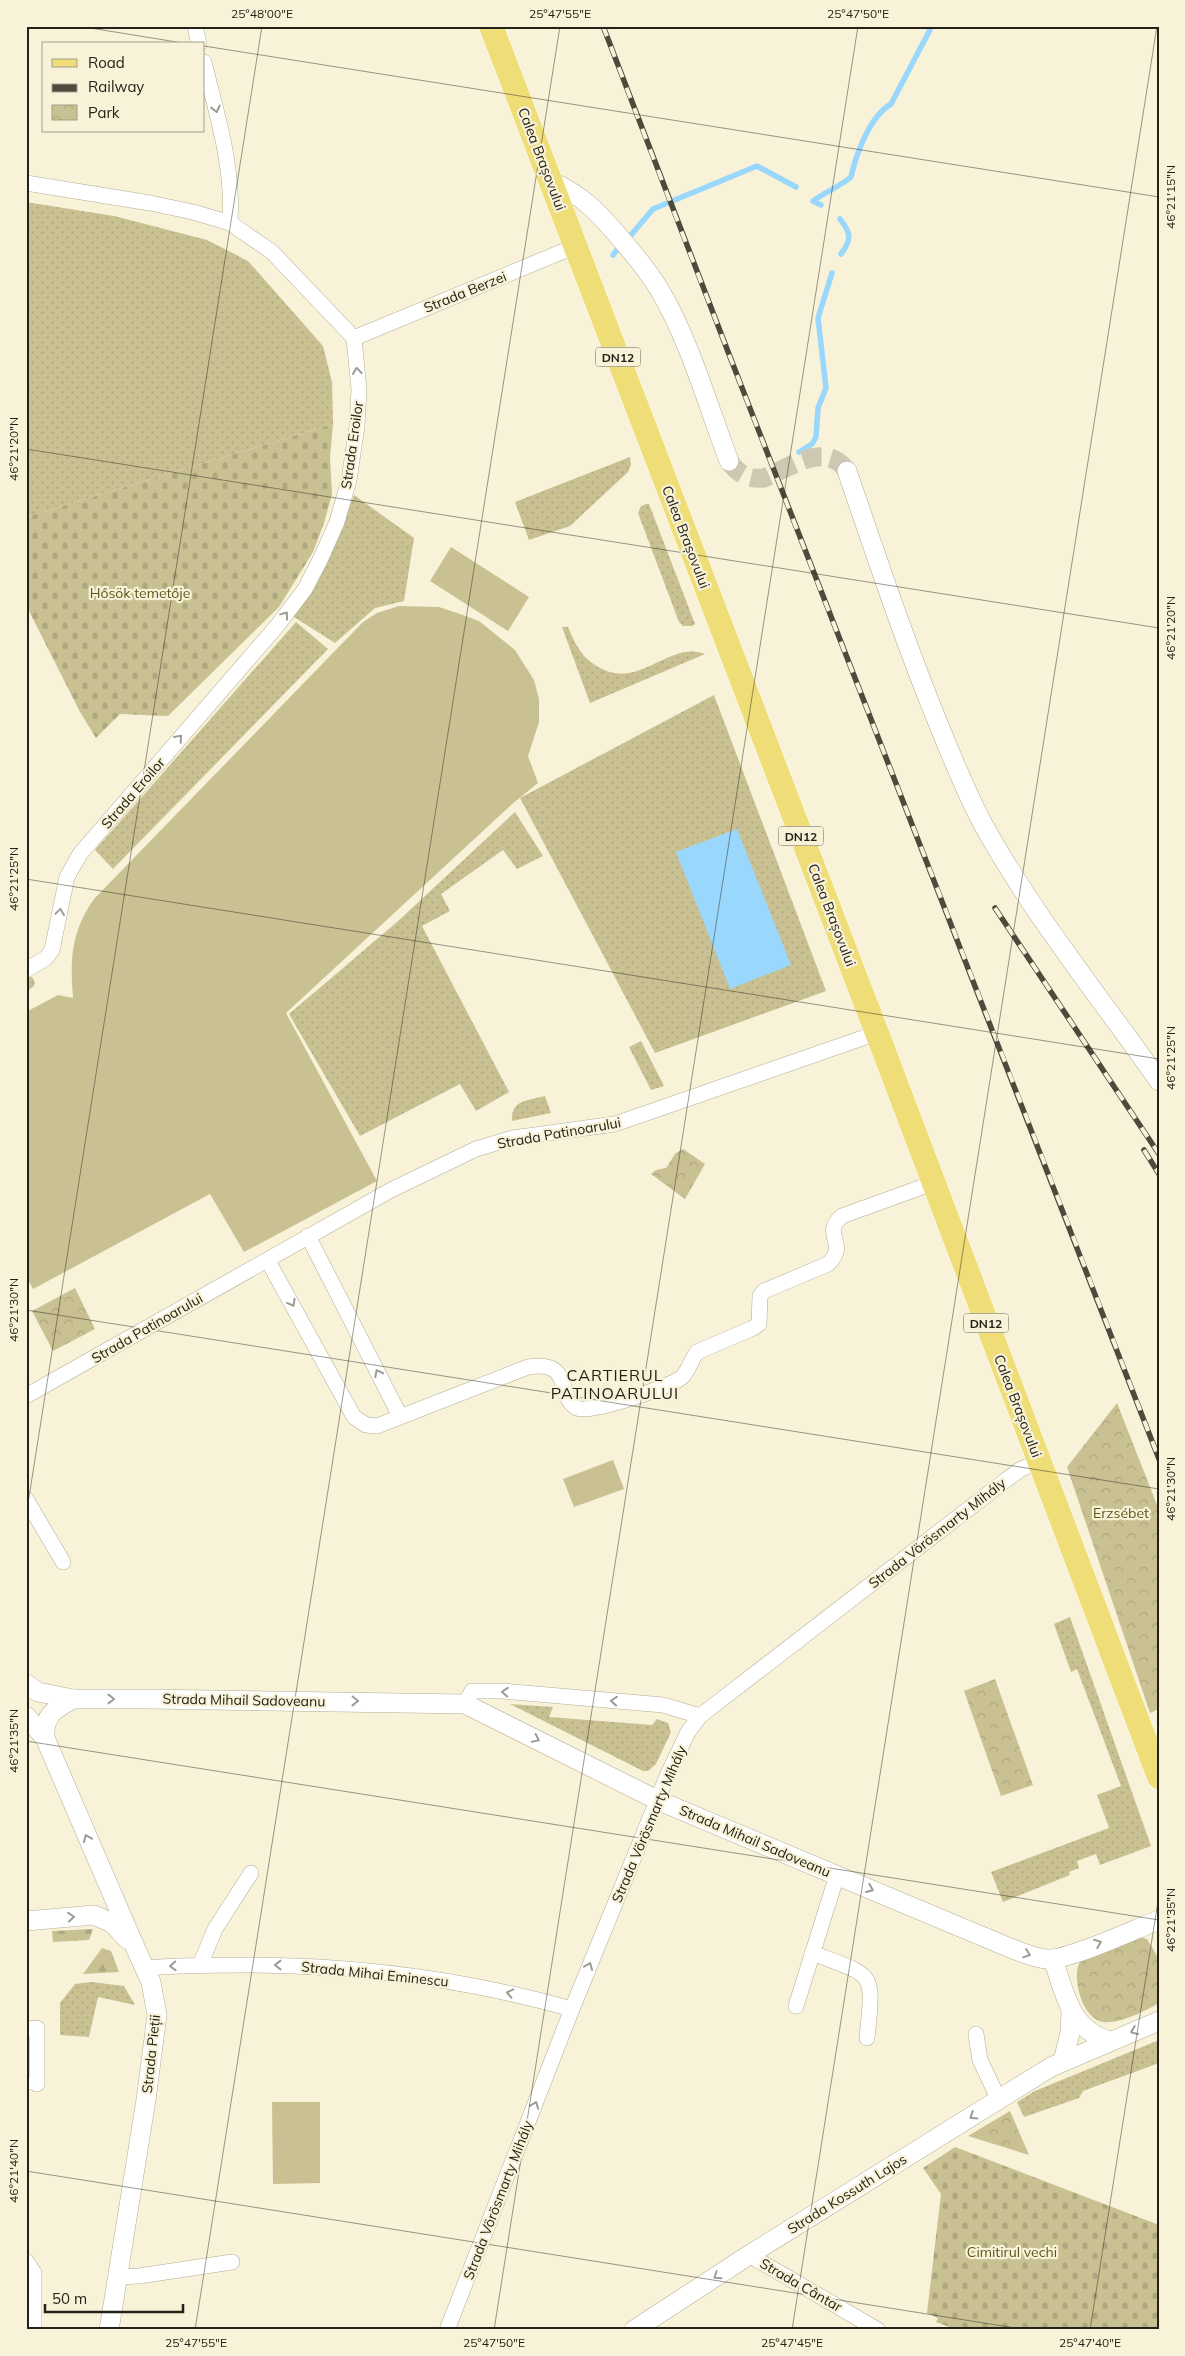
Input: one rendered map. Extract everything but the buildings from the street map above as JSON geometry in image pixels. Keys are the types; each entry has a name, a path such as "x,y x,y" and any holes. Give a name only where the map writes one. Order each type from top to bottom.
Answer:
{"main road":[{"name":"Calea Brașovului","path":"492,26 1159,1777"}],"street":[{"path":"195,26 199,42"},
{"path":"205,66 229,171 232,196 230,223"},
{"path":"551,181 575,192 597,211 633,253 659,289 682,336 729,461"},
{"path":"26,183 150,203 193,212 230,223 272,252 354,338"},
{"name":"Strada Berzei","path":"354,338 576,246"},
{"name":"Strada Eroilor","path":"26,970 46,958 52,950 67,877 80,854 277,626 305,589 321,558 336,522 349,480 357,426 359,390 354,338"},
{"path":"847,471 911,657 947,745 983,824 1032,902 1159,1081"},
{"name":"Strada Patinoarului","path":"26,1396 391,1190 476,1149 513,1138 616,1124 877,1033"},
{"path":"268,1261 354,1417 370,1426 377,1426 535,1366 545,1366 555,1372 559,1376 570,1402 581,1409 605,1406 671,1384 687,1372 697,1352 754,1328 759,1324 760,1296 764,1291 828,1264 836,1256 838,1247 833,1234 833,1227 842,1216 932,1183"},
{"path":"308,1236 400,1416"},
{"name":"Strada Vörösmarty Mihály","path":"447,2330 572,2010 658,1800 688,1732 700,1716 1006,1480 1021,1469 1039,1462"},
{"path":"26,1499 63,1562"},
{"name":"Strada Mihail Sadoveanu","path":"26,1684 38,1692 73,1699 149,1698 465,1704 658,1800 1003,1945 1045,1959 1052,1959"},
{"path":"465,1704 472,1691 502,1691 663,1706 700,1716"},
{"path":"44,1738 44,1726 50,1714 73,1699"},
{"name":"Strada Pieții","path":"26,1716 44,1738 135,1947 146,1968 155,2002 155,2031 109,2330"},
{"path":"200,1965 215,1929 251,1872"},
{"path":"94,1915 103,1894 103,1874"},
{"path":"796,2006 837,1875"},
{"path":"26,1921 94,1915 112,1923 135,1947"},
{"path":"1109,2041 1085,2030 1071,2012 1052,1959 1159,1920"},
{"path":"812,1953 861,1972 868,1979 872,1994 867,2038"},
{"name":"Strada Mihai Eminescu","path":"146,1968 200,1965 308,1965 398,1974 503,1991 572,2010"},
{"path":"1063,2060 1070,2032 1071,2012"},
{"name":"Strada Kossuth Lajos","path":"634,2330 749,2255 1063,2060 1159,2021"},
{"path":"26,2028 37,2028 32,2084"},
{"path":"976,2034 980,2060 999,2100"},
{"name":"Strada Cântar","path":"749,2255 878,2330"},
{"path":"26,2261 34,2273 34,2330"},
{"path":"118,2277 138,2276 232,2262"}],"green space":[{"path":"26,202 114,216 207,240 248,261 323,346 332,382 333,424 26,517"},
{"name":"Hősök temetője","path":"333,424 330,457 332,494 324,523 313,552 279,607 168,716 120,714 96,738 80,712 26,605 26,517"},
{"path":"630,457 631,465 628,472 570,526 529,540 515,502"},
{"path":"354,495 414,538 404,601 375,608 335,643 291,615 345,518"},
{"path":"649,504 695,624 692,626 683,626 679,622 638,513 641,506"},
{"path":"451,547 529,597 508,631 430,581"},
{"path":"399,606 439,607 479,621 515,650 534,680 539,699 539,722 528,756 538,783 511,805 286,1013 377,1181 244,1252 210,1194 33,1289 26,1276 26,1012 58,995 73,998 72,958 76,935 86,911 94,899 363,622 377,613"},
{"path":"296,622 328,649 113,869 95,850"},
{"path":"562,627 568,627 584,656 600,668 614,673 628,673 641,670 679,653 692,651 705,654 590,703"},
{"path":"714,695 826,991 655,1053 520,798"},
{"path":"515,812 543,856 517,869 503,850 441,894 450,911 422,926 509,1092 476,1111 460,1084 360,1136 289,1014 397,922"},
{"path":"26,977 32,977 35,982 34,986 26,992"},
{"path":"641,1041 664,1086 651,1090 629,1047"},
{"path":"545,1096 551,1113 512,1121 512,1114 518,1105 527,1100"},
{"path":"683,1149 705,1164 685,1199 651,1174 656,1170 666,1168 675,1154"},
{"path":"75,1288 95,1329 53,1351 32,1311"},
{"name":"Erzsébet","path":"1117,1403 1159,1510 1159,1709 1150,1713 1067,1467"},
{"path":"613,1460 624,1489 574,1507 563,1479"},
{"path":"1070,1617 1151,1846 1100,1865 1096,1854 1077,1861 1079,1868 1069,1872 1070,1875 1003,1902 991,1872 1109,1828 1097,1795 1121,1786 1077,1669 1071,1672 1054,1624"},
{"path":"995,1679 1033,1785 1001,1796 964,1691"},
{"path":"510,1704 553,1707 549,1717 652,1725 657,1719 668,1723 671,1732 656,1764 648,1771 643,1771"},
{"path":"93,1929 89,1940 53,1942 52,1931"},
{"path":"1139,1937 1147,1939 1159,1959 1159,2003 1140,2013 1117,2021 1103,2022 1097,2020 1087,2010 1080,1995 1077,1974 1080,1962 1084,1956"},
{"path":"102,1948 111,1951 119,1972 83,1974"},
{"path":"91,1982 124,1986 135,2005 98,1997 89,2037 60,2035 60,2003 75,1984"},
{"path":"1159,2040 1159,2063 1083,2091 1079,2098 1024,2117 1017,2102 1035,2091"},
{"path":"272,2102 320,2102 320,2183 273,2184"},
{"path":"1010,2111 1029,2155 968,2136"},
{"name":"Cimitirul vechi","path":"955,2147 1159,2225 1159,2330 957,2330 936,2322 938,2318 927,2313 941,2194 923,2168"}],"water":[{"path":"737,829 791,965 730,989 676,852"}],"waterway":[{"path":"821,205 813,201 851,177 856,158 870,126 883,110 891,104 932,26"},
{"path":"631,235 653,209 757,166 796,187"},
{"path":"840,219 849,236 841,254"},
{"path":"613,255 617,250"},
{"path":"799,452 812,444 816,437 818,408 826,388 818,318 832,273"}],"tunnel":[{"path":"729,461 744,475 753,478 764,478 796,463 818,457 829,458 838,462 847,471"}],"railway":[{"path":"603,26 1159,1459"},
{"path":"995,908 1159,1154"},
{"path":"1144,1150 1159,1174"}],"district":[{"name":"CARTIERUL PATINOARULUI","path":"615,1384"}]}
